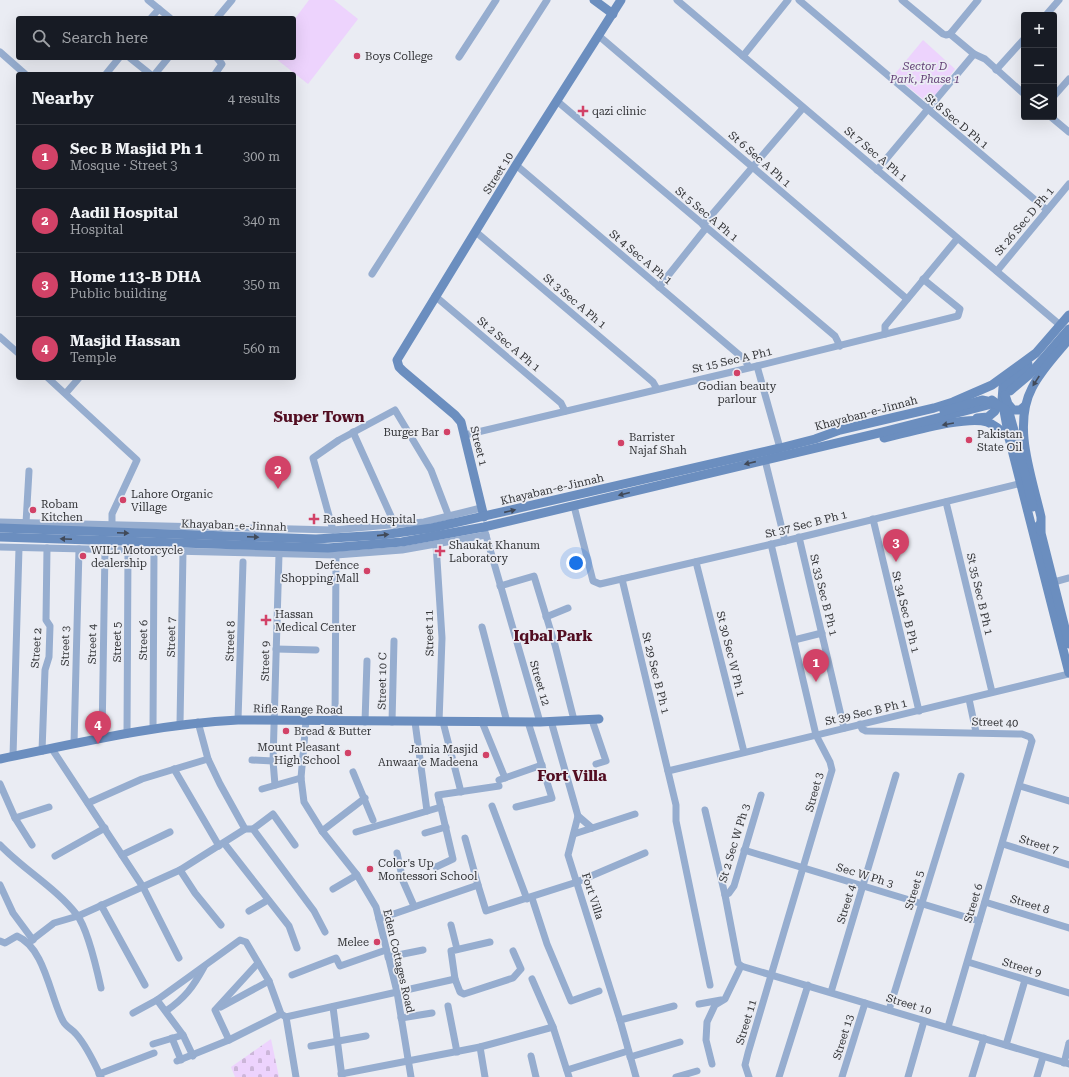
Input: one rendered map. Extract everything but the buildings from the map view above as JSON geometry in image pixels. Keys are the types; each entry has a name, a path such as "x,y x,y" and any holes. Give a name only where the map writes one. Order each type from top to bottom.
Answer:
{"main road":[{"path":"594,0 613,14"},
{"name":"Street 10","path":"397,360 516,165 621,0"},
{"name":"Khayaban-e-Jinnah","path":"1006,392 1030,374 1065,327 1069,315"},
{"name":"Khayaban-e-Jinnah","path":"0,537 328,548 402,542 485,531 574,506 765,460 815,444 840,430 953,402 992,385 1036,353 1065,327"},
{"path":"1041,531 1041,517 1023,435 1025,406 1032,388 1069,339"},
{"path":"1025,406 1018,410 1011,408 1003,387 1020,374 1036,353"},
{"name":"Street 1","path":"397,360 399,367 403,371 459,419 465,435 483,513"},
{"path":"1006,392 1009,438 1022,483 1069,673"},
{"path":"815,444 837,449 988,417 996,409 995,402 990,399 982,398 953,402"},
{"path":"815,444 982,400 992,402 1006,410 1010,416 1015,434 1069,644"},
{"name":"Khayaban-e-Jinnah","path":"0,528 316,539 389,534 432,528 483,513 780,448 815,444 883,432 992,404"},
{"path":"970,421 990,423 1009,438"},
{"name":"Rifle Range Road","path":"0,759 102,738 198,722 238,720 365,722 540,722 595,720"}],"street":[{"path":"148,0 168,16"},
{"path":"219,16 232,0"},
{"path":"459,57 496,0"},
{"path":"372,274 547,0"},
{"name":"St 7 Sec A Ph 1","path":"677,0 957,239 1065,327"},
{"path":"743,56 788,0"},
{"name":"St 8 Sec D Ph 1","path":"799,0 1047,210"},
{"path":"902,0 943,34 950,34 974,54 984,59 1021,91"},
{"path":"950,34 978,0"},
{"path":"1049,12 1059,0"},
{"path":"153,16 159,9"},
{"name":"St 6 Sec A Ph 1","path":"599,36 907,299"},
{"path":"996,70 1021,42"},
{"path":"0,52 23,72"},
{"path":"877,170 926,109 974,54"},
{"path":"108,72 117,60"},
{"path":"132,60 148,72"},
{"path":"157,72 166,60"},
{"path":"216,72 222,64 219,60"},
{"path":"1057,93 1069,79"},
{"name":"St 5 Sec A Ph 1","path":"557,101 835,336 840,346"},
{"path":"659,287 752,167 803,108"},
{"path":"1055,120 1069,132"},
{"name":"St 4 Sec A Ph 1","path":"516,165 744,359 749,367"},
{"name":"St 26 Sec D Ph 1","path":"997,271 1069,184"},
{"name":"St 3 Sec A Ph 1","path":"476,232 652,382 657,389"},
{"path":"885,334 885,326 957,239"},
{"name":"St 15 Sec A Ph1","path":"465,435 956,317 959,314 960,309 923,279"},
{"name":"St 2 Sec A Ph 1","path":"435,296 561,403 565,411"},
{"path":"0,337 16,350"},
{"path":"757,366 780,448"},
{"path":"50,380 138,460 112,514 112,525"},
{"path":"66,393 77,380"},
{"path":"333,530 313,458 353,432 396,410 431,470 449,517"},
{"path":"353,432 395,525"},
{"path":"765,460 785,541"},
{"path":"26,523 29,471"},
{"name":"St 37 Sec B Ph 1","path":"574,506 592,581 596,584 785,541 1022,483"},
{"name":"St 35 Sec B Ph 1","path":"946,502 992,692"},
{"path":"0,522 333,530 395,525 483,513"},
{"name":"St 34 Sec B Ph 1","path":"873,519 919,711"},
{"path":"0,547 336,554 402,550 436,544 485,531"},
{"name":"Street 12","path":"485,531 540,722"},
{"name":"St 33 Sec B Ph 1","path":"799,537 844,728"},
{"name":"Street 11","path":"436,544 442,638 441,722 461,792"},
{"name":"Street 3","path":"771,544 816,735 830,762 832,774 772,975"},
{"path":"13,756 19,548"},
{"name":"Street 2","path":"42,750 50,626 46,620 47,548"},
{"name":"Street 3","path":"74,744 79,549"},
{"name":"Street 4","path":"102,738 105,550"},
{"name":"Street 5","path":"127,734 128,550"},
{"name":"Street 6","path":"153,729 154,550"},
{"name":"Street 7","path":"180,724 183,551"},
{"name":"Street 9","path":"275,785 273,761 279,554"},
{"path":"335,721 336,554"},
{"name":"Street 8","path":"238,720 243,562"},
{"name":"St 30 Sec W Ph 1","path":"696,562 744,752"},
{"path":"500,586 534,576 574,720"},
{"path":"1054,582 1069,578"},
{"name":"St 29 Sec B Ph 1","path":"622,579 676,805 676,821 710,985"},
{"path":"546,617 568,608"},
{"path":"482,627 507,722"},
{"path":"794,640 822,633"},
{"name":"Street 10 C","path":"392,722 394,641"},
{"path":"276,649 316,650"},
{"path":"365,722 367,661"},
{"name":"St 39 Sec B Ph 1","path":"668,771 969,699 1069,673"},
{"path":"969,699 976,732"},
{"path":"595,720 606,760 596,764"},
{"name":"Eden Cottages Road","path":"306,721 301,778 304,802 322,831 356,875 376,907 397,992 409,1060"},
{"name":"Fort Villa","path":"551,721 578,816 568,855 620,1020 636,1077"},
{"path":"198,722 208,759 245,829"},
{"path":"414,722 427,811"},
{"path":"482,722 501,781"},
{"path":"516,807 552,798 528,722"},
{"name":"Street 40","path":"860,724 862,729 874,732 976,732 1022,734 1030,737 1032,745 1020,786"},
{"path":"52,749 143,887 179,958"},
{"path":"88,803 142,779 208,759"},
{"path":"252,760 273,761"},
{"path":"436,867 453,859 438,795 461,792 501,781 542,765"},
{"path":"174,769 221,844 289,926 297,948"},
{"path":"353,772 374,820"},
{"name":"Street 4","path":"831,992 896,775"},
{"name":"Street 5","path":"889,1010 961,776"},
{"path":"262,789 301,778"},
{"path":"0,784 15,818 32,845"},
{"path":"1020,786 1069,801"},
{"name":"Street 6","path":"948,1028 1020,786"},
{"name":"St 2 Sec W Ph 3","path":"725,895 729,893 734,886 761,795"},
{"path":"322,831 365,798"},
{"path":"492,806 571,1001 599,991"},
{"path":"15,818 49,807"},
{"path":"356,832 441,807"},
{"path":"705,810 725,895 738,963 741,966 725,999 715,1005 707,1022 706,1040 712,1058 712,1064"},
{"path":"31,942 54,923 78,916 180,870 245,829 253,829 273,814 295,845"},
{"path":"574,834 635,814"},
{"path":"578,816 592,828"},
{"path":"425,833 446,827"},
{"path":"55,856 105,828"},
{"path":"253,829 314,910 325,932"},
{"path":"122,855 170,832"},
{"path":"465,838 486,911 530,899 577,882 645,853"},
{"name":"Street 7","path":"1003,844 1069,865"},
{"path":"0,845 62,899 78,916 94,958 101,988"},
{"name":"Sec W Ph 3","path":"744,850 979,921"},
{"path":"397,853 403,881 414,906"},
{"path":"180,870 195,893 221,925"},
{"path":"333,888 356,875"},
{"path":"0,885 13,913 31,942 50,981 53,996 64,1023 76,1033 100,1076 154,1052"},
{"path":"379,920 414,906 478,885"},
{"path":"249,911 268,900"},
{"name":"Street 8","path":"985,902 1069,928"},
{"path":"101,905 145,985"},
{"path":"451,925 457,949"},
{"path":"0,941 5,943 17,936 31,942"},
{"path":"133,1013 157,1000 240,940 243,940 268,981 283,1016 296,1077"},
{"path":"490,942 451,951 455,979 460,992 464,994 513,978 521,969 513,950"},
{"path":"292,975 336,958 340,966 387,954 423,950"},
{"name":"Street 9","path":"968,962 1069,993"},
{"path":"215,1010 258,963"},
{"path":"166,1011 185,996 193,986 206,964"},
{"name":"Street 10","path":"741,966 984,1038 1066,1064"},
{"name":"Street 11","path":"749,1077 746,1061 772,975"},
{"path":"172,1038 179,1061 283,1016 333,1007 455,979"},
{"path":"532,979 553,1026 568,1074 629,1054 680,1042"},
{"path":"1006,1045 1025,980"},
{"path":"215,1010 268,981"},
{"path":"779,1077 808,985"},
{"path":"699,1004 725,999"},
{"path":"157,1000 183,1035 193,1056"},
{"name":"Street 13","path":"842,1077 865,1003"},
{"path":"448,1006 457,1052"},
{"path":"620,1020 674,1006"},
{"path":"333,1007 342,1076 409,1060 480,1047 553,1026"},
{"path":"215,1010 229,1040"},
{"path":"401,1018 432,1013"},
{"path":"908,1077 924,1021"},
{"path":"152,1044 183,1035"},
{"path":"312,1046 337,1040 366,1036"},
{"path":"972,1077 984,1038"},
{"path":"1066,1064 1069,1044"},
{"path":"480,1047 485,1077"},
{"path":"531,1056 536,1077"},
{"path":"1037,1077 1043,1057"},
{"path":"409,1060 411,1077"},
{"path":"676,1077 697,1071"}],"green space":[{"path":"309,0 334,0 358,19 308,84 296,75 296,72 293,72 278,60 296,60 296,17"},
{"name":"Sector D Park, Phase 1","path":"923,40 955,69 929,104 894,75"},
{"path":"271,1039 279,1077 235,1077 231,1067"}],"place":[{"name":"Boys College","path":"357,56"},
{"name":"qazi clinic","path":"583,111"},
{"name":"Godian beauty parlour","path":"737,373"},
{"name":"Burger Bar","path":"447,432"},
{"name":"Pakistan State Oil","path":"969,440"},
{"name":"Barrister Najaf Shah","path":"621,443"},
{"name":"Aadil Hospital","path":"278,489"},
{"name":"Lahore Organic Village","path":"123,500"},
{"name":"Robam Kitchen","path":"33,510"},
{"name":"Rasheed Hospital","path":"314,519"},
{"name":"Shaukat Khanum Laboratory","path":"440,551"},
{"name":"WILL Motorcycle dealership","path":"83,556"},
{"name":"Home 113-B DHA","path":"896,562"},
{"name":"Defence Shopping Mall","path":"367,571"},
{"name":"Hassan Medical Center","path":"266,620"},
{"name":"Sec B Masjid Ph 1","path":"816,682"},
{"name":"Bread & Butter","path":"286,731"},
{"name":"Masjid Hassan","path":"98,744"},
{"name":"Mount Pleasant High School","path":"348,753"},
{"name":"Jamia Masjid Anwaar e Madeena","path":"486,755"},
{"name":"Color's Up Montessori School","path":"370,869"},
{"name":"Melee","path":"377,942"}],"district":[{"name":"Super Town","path":"319,417"},
{"name":"Iqbal Park","path":"553,636"},
{"name":"Fort Villa","path":"572,776"}]}
